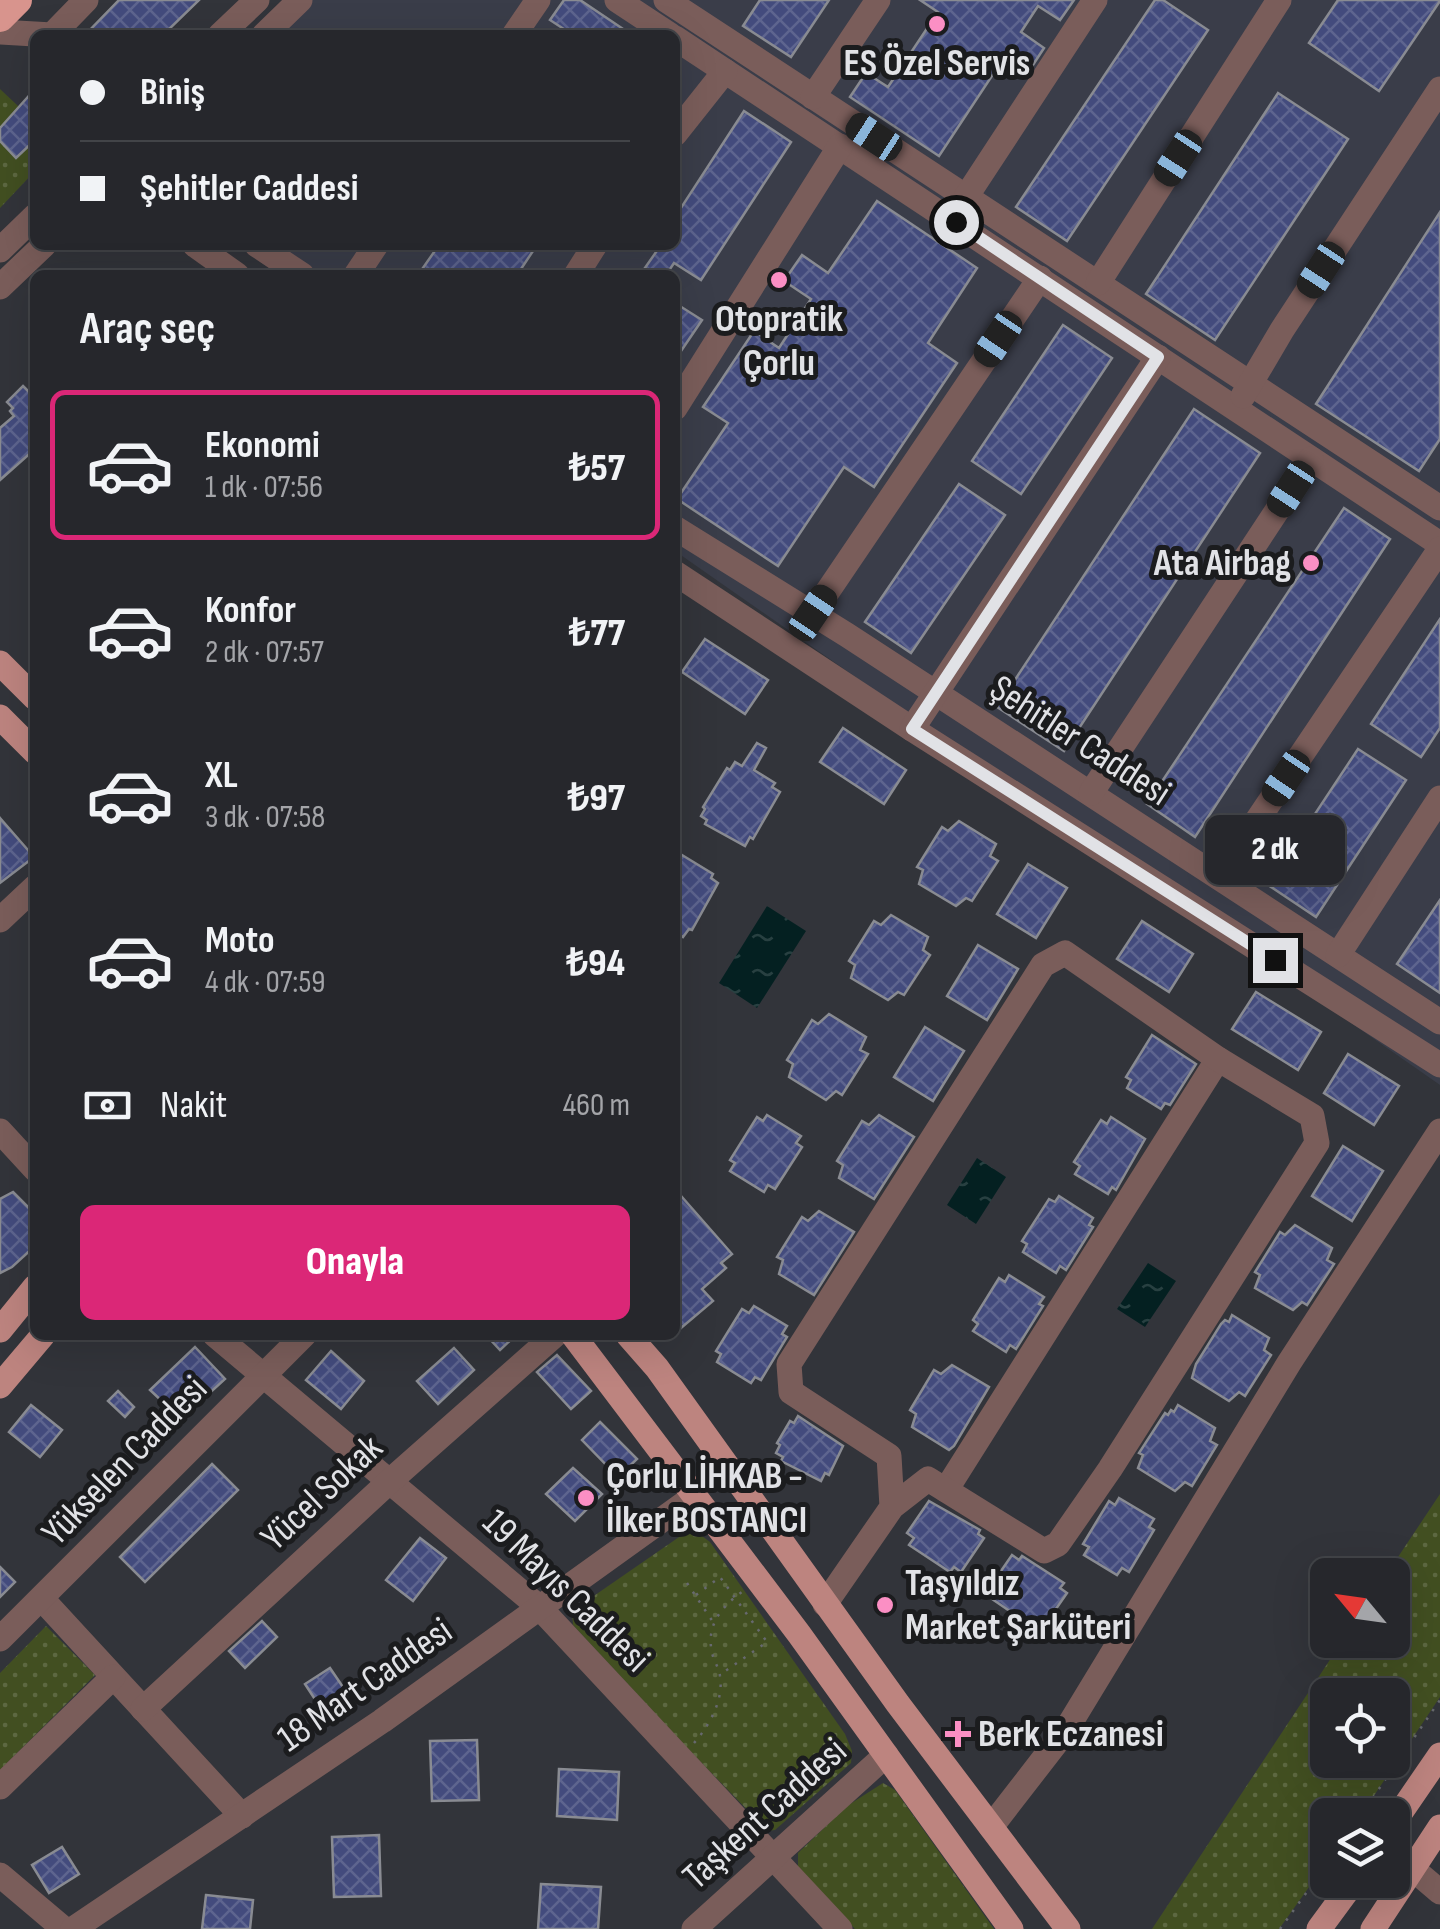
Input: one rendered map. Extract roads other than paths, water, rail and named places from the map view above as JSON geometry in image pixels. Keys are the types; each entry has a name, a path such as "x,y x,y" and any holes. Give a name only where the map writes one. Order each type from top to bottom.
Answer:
{"highway":[{"path":"0,17 17,0"}],"main road":[{"path":"0,663 30,693"},
{"path":"0,717 30,747"},
{"path":"0,1330 30,1293"},
{"path":"0,1386 39,1340"},
{"path":"578,1340 1011,1929"},
{"path":"632,1340 657,1368 825,1604 1068,1929"},
{"path":"1410,1799 1440,1755"},
{"path":"1372,1929 1440,1828"},
{"path":"1319,1929 1342,1898"}],"street":[{"path":"56,30 86,0"},
{"path":"225,30 256,0"},
{"path":"269,30 300,0"},
{"path":"517,30 538,0"},
{"path":"617,0 664,30"},
{"path":"666,0 698,9 813,97 1440,508"},
{"path":"813,97 878,0"},
{"path":"966,197 1094,0"},
{"path":"1098,283 1279,0"},
{"path":"0,32 30,33"},
{"path":"680,41 1440,546 1219,877"},
{"path":"680,128 725,71"},
{"path":"1236,409 1282,330 1440,89"},
{"path":"680,400 840,146"},
{"path":"0,250 30,221"},
{"path":"0,288 39,250"},
{"path":"203,250 230,270"},
{"path":"264,250 294,270"},
{"path":"813,613 1040,278"},
{"path":"912,729 1158,357"},
{"path":"1091,793 1311,459"},
{"name":"Şehitler Caddesi","path":"680,531 936,692 1440,1022"},
{"name":"Şehitler Caddesi","path":"680,576 1440,1065"},
{"path":"1338,955 1440,798"},
{"path":"0,920 30,892"},
{"path":"825,1604 892,1507 928,1479 1044,1551 1058,1544 1317,1143 1312,1116 1218,1059 1065,953 1043,965 789,1364 791,1392 889,1456 892,1507"},
{"path":"946,1490 1218,1059"},
{"path":"0,1131 30,1164"},
{"path":"991,1827 1066,1730 1290,1363 1440,1131"},
{"name":"19 Mayıs Caddesi","path":"221,1340 539,1607 840,1929"},
{"name":"Yükselen Caddesi","path":"0,1639 299,1340"},
{"name":"Yücel Sokak","path":"143,1709 549,1340"},
{"name":"18 Mart Caddesi","path":"73,1929 109,1920 242,1816 382,1721 695,1496"},
{"path":"42,1599 242,1816"},
{"path":"0,1787 113,1677"},
{"name":"Taşkent Caddesi","path":"694,1929 886,1754"},
{"path":"1412,1869 1440,1892"},
{"path":"0,1874 64,1929"}],"water":[{"path":"767,906 806,931 757,1008 719,983"},
{"path":"977,1158 1006,1177 976,1224 947,1205"},
{"path":"1148,1263 1176,1281 1145,1327 1117,1309"}],"place":[{"name":"ES Özel Servis","path":"937,24"},
{"name":"Otopratik Çorlu","path":"779,280"},
{"name":"Ata Airbag","path":"1311,563"},
{"name":"Çorlu LİHKAB - İlker BOSTANCI","path":"586,1498"},
{"name":"Taşyıldız Market Şarküteri","path":"885,1605"},
{"name":"Berk Eczanesi","path":"958,1734"}]}
